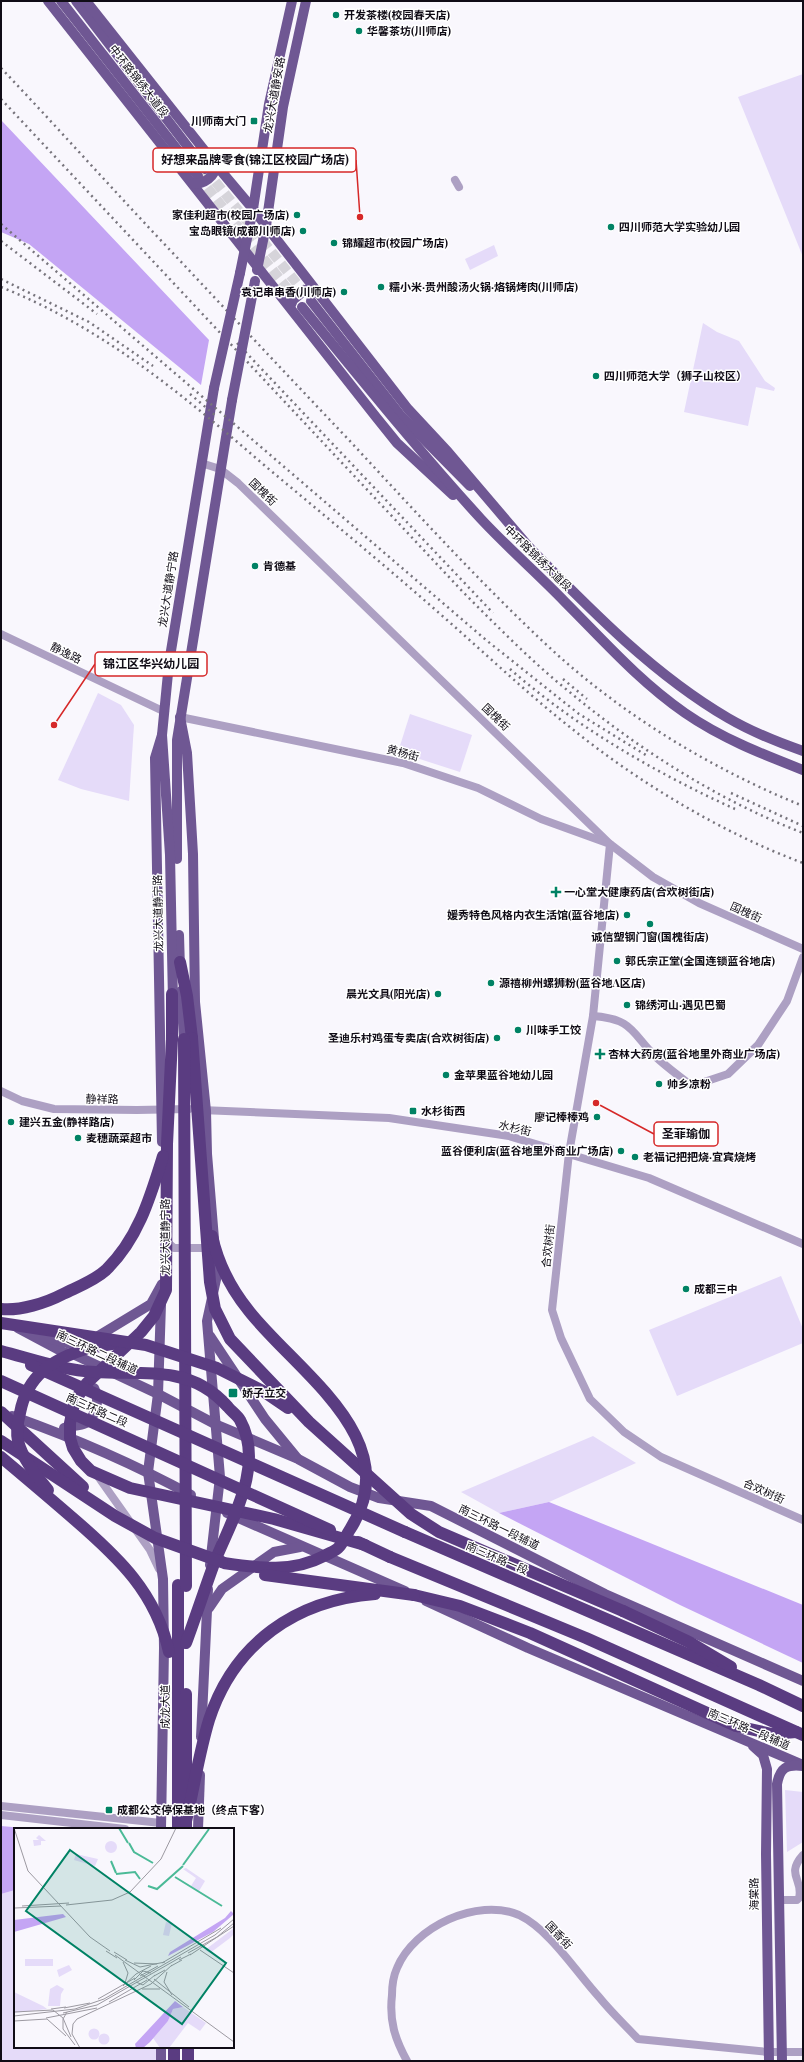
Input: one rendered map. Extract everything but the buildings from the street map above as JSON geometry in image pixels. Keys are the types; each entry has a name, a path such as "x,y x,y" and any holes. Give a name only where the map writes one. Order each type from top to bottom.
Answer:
{"highway":[{"path":"180,962 187,996 167,1144 166,1290 154,1316 141,1332 87,1383 74,1404 70,1423 70,1438 73,1448 81,1461 91,1471 130,1488 274,1519 365,1545 390,1557 586,1638 800,1733"},
{"path":"172,994 181,1039 205,1208 210,1282 215,1309 230,1339 309,1422 411,1514 439,1532 623,1611 689,1642 759,1685"},
{"name":"龙兴大道静宁路","path":"181,1039 182,1585"},
{"path":"1,1309 9,1310 52,1300 86,1283 105,1271 137,1230 149,1202 167,1144"},
{"path":"205,1208 213,1244 228,1279 249,1311 279,1345 324,1390 347,1419 360,1446 368,1478 365,1499 354,1524 339,1548 313,1561 292,1568 265,1569 224,1563"},
{"path":"1,1322 146,1345 217,1368 263,1391 309,1422"},
{"path":"65,1511 29,1466 18,1440 18,1422 22,1399 33,1379 60,1358 99,1345 125,1342"},
{"path":"1,1351 75,1369 94,1372 173,1376 193,1380 210,1390 240,1420 248,1447 247,1477 242,1499 212,1570 186,1644"},
{"name":"南三环路二段","path":"1,1351 182,1432"},
{"name":"南三环路二段","path":"1,1381 365,1545"},
{"path":"1,1412 115,1516"},
{"name":"南三环路一段","path":"182,1432 405,1532 759,1685 803,1706"},
{"path":"1,1441 115,1516 155,1538 256,1573 414,1595 460,1606 530,1633 736,1726 772,1734 800,1733"},
{"path":"1,1457 111,1551 135,1578 154,1607 166,1638 169,1652 172,1690 171,1757 182,1826"},
{"name":"成龙大道","path":"182,1585 186,1644 182,1826"},
{"name":"成龙大道","path":"182,1585 182,1826"},
{"path":"182,1826 209,1721 219,1695 234,1669 258,1640 293,1616 335,1600 374,1594 414,1595"},
{"path":"174,2048 174,2061"},
{"path":"188,2048 188,2061"}],"main road":[{"path":"48,1 199,176 244,249 397,443 431,476 482,520"},
{"name":"中环路锦绣大道段","path":"61,1 199,176"},
{"name":"中环路锦绣大道段","path":"76,1 199,176"},
{"path":"86,1 216,165 253,209 408,409 464,469 529,547"},
{"name":"龙兴大道静安路","path":"244,249 253,209 269,104 292,1"},
{"name":"龙兴大道静安路","path":"257,266 266,226 282,106 306,1"},
{"path":"199,176 200,184 216,169 216,165"},
{"name":"龙兴大道静宁路","path":"172,994 170,855 162,735 169,663 201,463 214,388 244,249"},
{"name":"龙兴大道静宁路","path":"180,962 176,845 177,740 220,469 257,266"},
{"path":"290,307 293,300 305,290 316,292"},
{"name":"中环路锦绣大道段","path":"803,751 767,738 729,718 689,693 640,655 529,547 401,416 307,304 407,434 482,520 565,601 633,672 679,708 722,735 762,754 803,770"},
{"path":"180,717 187,754 193,846 195,1002 206,1111 207,1154 216,1248 217,1275 207,1322 220,1476 206,1613 198,1828"},
{"path":"161,1826 164,1648 163,1579 148,1472 158,1394 162,1284 160,1230 162,1109 155,758 162,735"},
{"path":"29,1333 74,1345 85,1344 151,1304 162,1284"},
{"name":"南三环路二段辅道","path":"1,1322 29,1333 63,1352 75,1355 158,1394 182,1407"},
{"path":"207,1322 210,1338 265,1419 298,1459"},
{"path":"52,1430 86,1423 96,1411 98,1395 84,1370 63,1352"},
{"name":"南三环路一段辅道","path":"182,1407 215,1424 298,1459 350,1487 379,1498 430,1506 605,1594 803,1681"},
{"path":"1,1412 52,1430 148,1472"},
{"name":"南三环路一段辅道","path":"148,1472 216,1508 300,1546 372,1576 528,1648 741,1738 803,1766"},
{"path":"206,1613 214,1598 222,1589 274,1552 300,1546"},
{"name":"海棠路","path":"741,1738 763,1755 767,1769 766,1854 768,2056"},
{"path":"782,2056 777,1784 783,1769 793,1765 803,1766"},
{"path":"162,2048 162,2061"}],"street":[{"name":"国槐街","path":"201,463 220,469 244,488 610,844 653,877 698,903 803,949"},
{"name":"静逸路","path":"1,634 165,712"},
{"name":"黄杨街","path":"180,717 403,763 478,788 541,819 610,844"},
{"name":"合欢树街","path":"610,844 593,1016 569,1153 552,1310 561,1338 590,1399 624,1432 661,1457 803,1520"},
{"path":"593,1016 607,1017 628,1024 657,1058 692,1086 728,1074 758,1045 787,1001 803,958"},
{"name":"静祥路","path":"1,1091 22,1101 54,1109 186,1108 206,1111"},
{"name":"水杉街","path":"206,1111 389,1118 509,1136 649,1178 803,1244"},
{"path":"160,1230 166,1243 174,1248 216,1248"},
{"path":"69,1438 113,1495 150,1550 163,1579"},
{"path":"1,1806 161,1826"},
{"path":"1,1815 117,1828"},
{"path":"779,1900 797,1900 799,1898 800,1889 794,1873 795,1866 803,1855"},
{"name":"国香街","path":"407,2061 396,2041 390,2012 396,1969 404,1955 424,1934 440,1923 472,1911 489,1909 518,1915 545,1934 599,1998 638,2039 768,2056 782,2056 803,2052"}],"shaded area":[{"path":"803,74 803,257 738,97"},
{"path":"1,120 209,340 201,385 29,244 1,232"},
{"path":"494,245 498,256 470,270 465,259"},
{"path":"703,323 717,332 739,341 765,381 775,388 774,391 756,387 748,426 684,412"},
{"path":"98,693 121,705 134,725 129,801 81,789 58,780"},
{"path":"410,714 472,735 460,772 398,752"},
{"path":"781,1276 803,1329 803,1343 677,1396 649,1330"},
{"path":"593,1436 636,1463 549,1502 499,1513 461,1492"},
{"path":"549,1502 803,1605 803,1663 680,1605 499,1513"},
{"path":"785,1790 803,1792 803,1842 787,1852"},
{"path":"1,1826 24,1828 14,1828 14,1890 1,1894"},
{"path":"14,1890 14,2048 156,2048 156,2061 1,2061 1,1894"}],"tunnel":[{"path":"206,170 311,301"},
{"path":"198,176 302,307"}],"railway":[{"path":"1,68 448,546 551,649 608,697 670,739 736,775 803,806"},
{"path":"1,99 463,592 530,657 598,715 654,755 682,773 742,806 803,833"},
{"path":"1,224 486,640 579,714 649,757"},
{"path":"1,241 97,314"},
{"path":"1,279 89,322 153,366"},
{"path":"1,287 74,322 140,365 172,388 402,581 555,715 624,768 652,787 742,837 803,863"},
{"path":"237,343 493,613"},
{"path":"190,394 216,416"},
{"path":"510,669 535,690 589,729 646,764 735,809"},
{"path":"563,679 587,699"},
{"path":"731,793 803,826"}],"place":[{"name":"开发茶楼(校园春天店)","path":"336,15"},
{"name":"华馨茶坊(川师店)","path":"359,31"},
{"name":"川师南大门","path":"254,121"},
{"name":"家佳利超市(校园广场店)","path":"297,215"},
{"name":"好想来品牌零食(锦江区校园广场店)","path":"360,217"},
{"name":"四川师范大学实验幼儿园","path":"611,227"},
{"name":"宝岛眼镜(成都川师店)","path":"303,231"},
{"name":"锦耀超市(校园广场店)","path":"334,243"},
{"name":"糯小米·贵州酸汤火锅·烙锅烤肉(川师店)","path":"381,287"},
{"name":"袁记串串香(川师店)","path":"344,292"},
{"name":"四川师范大学（狮子山校区）","path":"596,376"},
{"name":"肯德基","path":"255,566"},
{"name":"锦江区华兴幼儿园","path":"54,725"},
{"name":"一心堂大健康药店(合欢树街店)","path":"556,892"},
{"name":"媛秀特色风格内衣生活馆(蓝谷地店)","path":"627,915"},
{"name":"诚信塑钢门窗(国槐街店)","path":"650,924"},
{"name":"郭氏宗正堂(全国连锁蓝谷地店)","path":"617,961"},
{"name":"源禧柳州螺狮粉(蓝谷地A区店)","path":"491,983"},
{"name":"晨光文具(阳光店)","path":"438,994"},
{"name":"锦绣河山·遇见巴蜀","path":"627,1005"},
{"name":"川味手工饺","path":"518,1030"},
{"name":"圣迪乐村鸡蛋专卖店(合欢树街店)","path":"497,1038"},
{"name":"杏林大药房(蓝谷地里外商业广场店)","path":"600,1054"},
{"name":"金苹果蓝谷地幼儿园","path":"446,1075"},
{"name":"帅乡凉粉","path":"659,1084"},
{"name":"圣菲瑜伽","path":"596,1103"},
{"name":"水杉街西","path":"413,1111"},
{"name":"廖记棒棒鸡","path":"597,1117"},
{"name":"建兴五金(静祥路店)","path":"11,1122"},
{"name":"麦穗蔬菜超市","path":"78,1138"},
{"name":"蓝谷便利店(蓝谷地里外商业广场店)","path":"621,1151"},
{"name":"老福记把把烧·宜宾烧烤","path":"635,1157"},
{"name":"成都三中","path":"686,1289"},
{"name":"娇子立交","path":"233,1393"},
{"name":"成都公交停保基地（终点下客）","path":"109,1810"}]}
